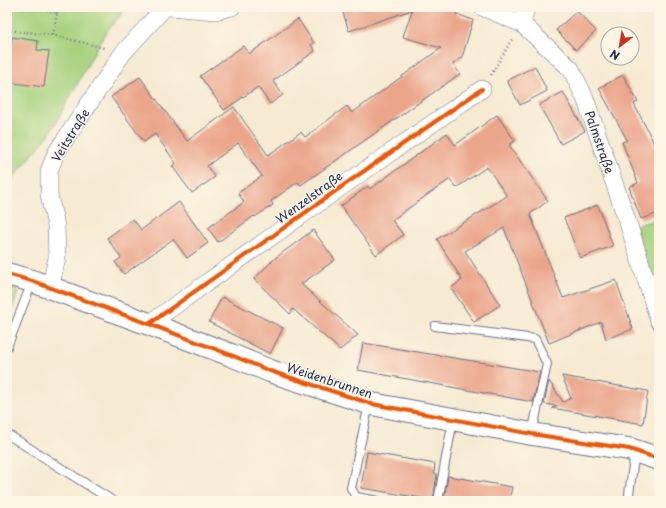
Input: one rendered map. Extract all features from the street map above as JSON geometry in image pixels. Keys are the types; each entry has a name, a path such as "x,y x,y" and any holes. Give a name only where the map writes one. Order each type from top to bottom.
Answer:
{"street":[{"name":"Veitstraße","path":"41,285 58,258 56,226 49,195 49,170 56,153 123,53 165,7"},
{"path":"170,7 215,11 232,7"},
{"name":"Palmstraße","path":"482,7 522,24 571,69 585,98 629,226 659,321"},
{"path":"522,24 526,7"},
{"name":"Wenzelstraße","path":"149,324 482,89"},
{"name":"Weidenbrunnen","path":"7,274 149,324 270,371 369,403 532,434 629,449 659,460"}],"lane":[{"path":"7,347 41,285"},
{"path":"436,326 535,339 548,364 532,434"},
{"path":"369,403 350,488 356,497 378,501"},
{"path":"438,501 453,419"},
{"path":"7,434 113,501"},
{"path":"628,501 635,451"}],"path":[{"path":"31,7 57,13"},
{"path":"53,35 57,13 60,7"},
{"path":"482,89 522,24"},
{"path":"7,30 53,35 123,53"}],"green space":[{"path":"7,7 127,7 104,35 49,135 7,185"},
{"path":"659,218 659,297 635,226"},
{"path":"7,284 19,289 7,327"}],"building":[{"path":"341,7 459,7 456,14 473,20 462,58 453,64 460,74 301,185 298,182 271,201 273,205 255,217 254,216 218,242 208,228 244,202 238,193 262,176 238,143 207,166 215,177 192,193 172,166 176,163 155,134 144,142 111,97 140,77 187,141 234,107 268,155 301,132 305,137 347,106 352,113 441,48 403,37 412,10 349,31"},
{"path":"577,11 596,31 576,50 556,30"},
{"path":"298,19 314,43 311,45 315,51 273,81 283,95 270,104 258,87 224,110 200,76 243,46 249,54"},
{"path":"12,37 38,41 37,50 49,51 44,87 7,82 7,70"},
{"path":"535,66 547,91 520,105 507,81"},
{"path":"623,75 638,102 634,104 651,137 659,157 659,213 641,219 629,187 638,183 622,142 627,140 599,88"},
{"path":"563,92 585,131 561,144 539,105"},
{"path":"497,115 515,141 509,145 548,201 530,214 563,298 616,280 633,329 606,339 601,322 549,343 504,228 465,251 500,305 474,322 451,288 462,280 437,239 507,196 487,167 456,188 450,179 392,220 403,235 376,255 341,206 368,186 370,189 447,133 455,145"},
{"path":"179,202 208,243 187,258 173,239 124,274 115,262 121,258 107,238 133,219 141,230"},
{"path":"598,205 613,246 580,258 564,218"},
{"path":"313,230 335,260 301,284 358,335 340,350 293,309 290,314 254,279 274,259"},
{"path":"222,297 283,328 270,354 209,322"},
{"path":"363,343 540,372 533,402 358,370"},
{"path":"562,376 648,391 643,424 552,408 557,406 544,404 549,381 563,402 571,398"},
{"path":"367,452 435,464 434,474 437,474 433,500 361,488"},
{"path":"448,476 512,487 509,501 444,501"}],"cycle path":[{"path":"149,324 482,89"},
{"path":"7,274 32,281 149,324 270,371 372,404 532,434 629,449 659,459"}]}
